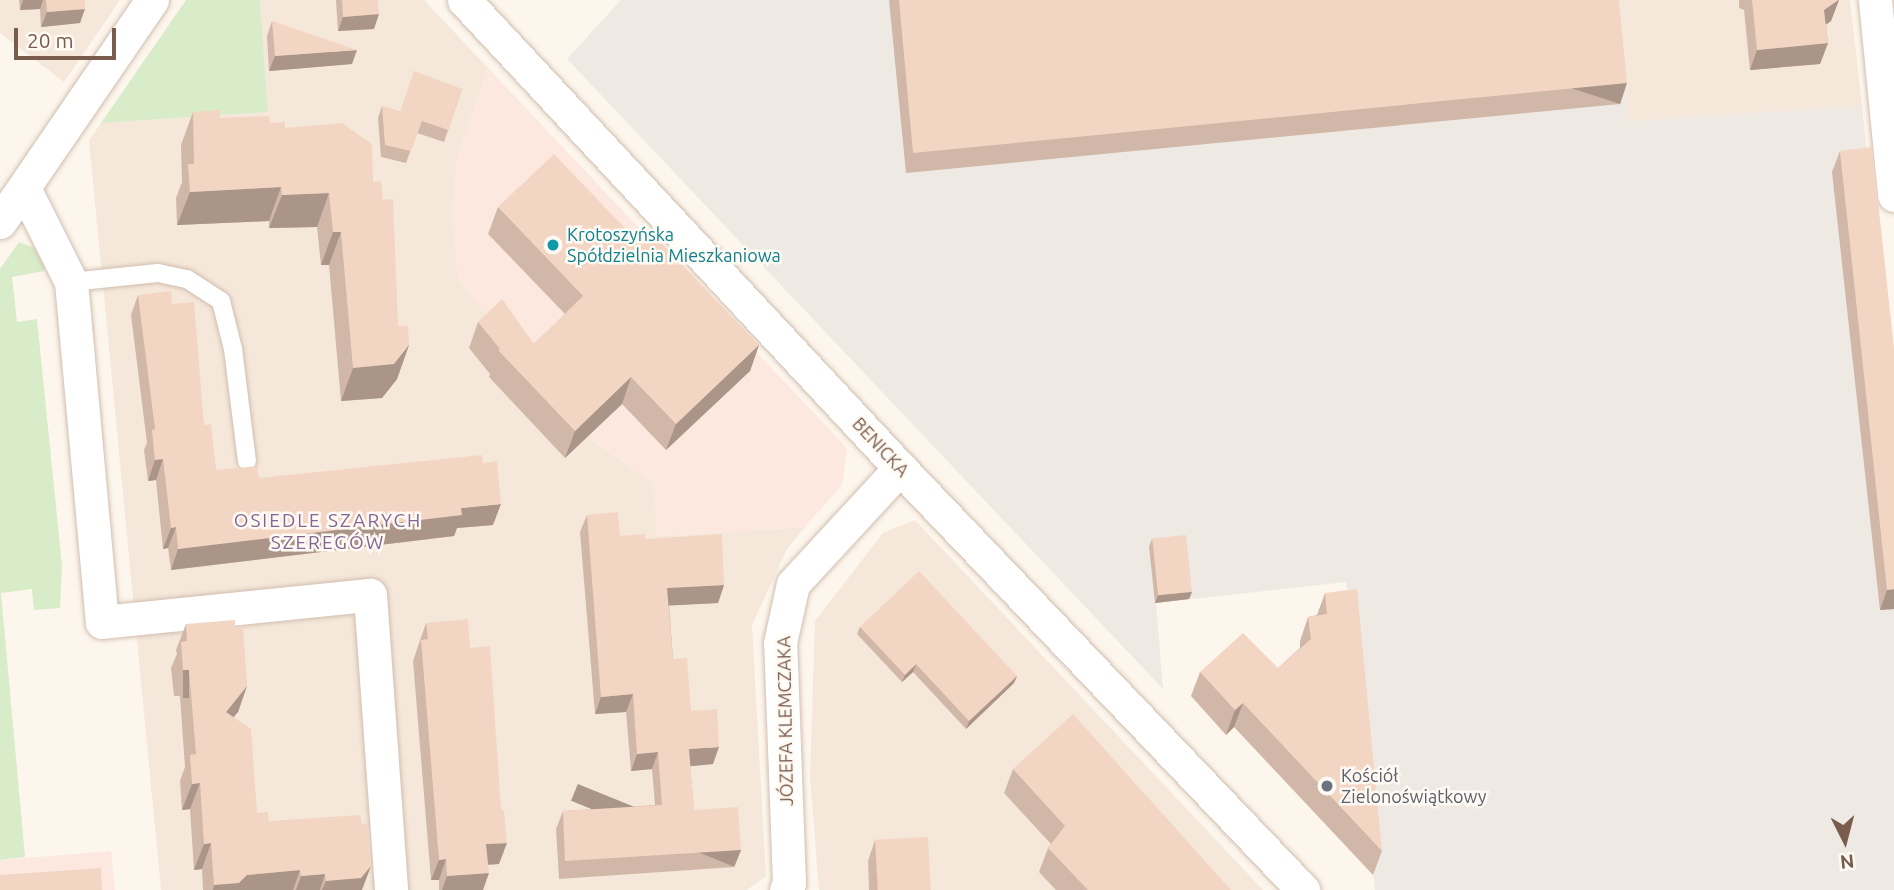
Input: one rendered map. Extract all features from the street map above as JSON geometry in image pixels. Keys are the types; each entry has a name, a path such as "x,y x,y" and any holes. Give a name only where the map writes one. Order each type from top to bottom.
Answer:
{"street":[{"path":"0,222 152,0"},
{"name":"BENICKA","path":"464,0 900,468 1303,890"},
{"path":"1875,0 1894,195"},
{"path":"24,188 71,282 102,622 370,595 391,890"},
{"name":"JÓZEFA KLEMCZAKA","path":"786,890 789,883 780,643 793,584 900,468"}],"lane":[{"path":"71,282 158,273 187,279 220,301 233,349 247,461"}],"shaded area":[{"path":"0,0 120,0 64,82 0,33"},
{"path":"260,0 424,0 488,68 458,155 452,218 525,367 592,440 653,483 658,536 805,527 787,549 752,625 766,876 747,890 161,890 89,140 101,123 268,112"},
{"path":"621,0 1620,0 1629,121 1862,106 1894,407 1894,890 1375,890 1346,582 1156,603 1163,689 567,59"},
{"path":"1620,0 1850,0 1862,106 1629,121"},
{"path":"488,68 847,448 842,485 805,527 657,536 653,483 592,440 525,367 458,278 452,218 458,155"},
{"path":"915,520 1263,890 819,890 810,777 815,621 883,533"},
{"path":"111,851 115,890 0,890 0,860"}],"green space":[{"path":"186,0 260,0 268,112 101,123"},
{"path":"19,242 35,248 45,267 44,271 12,277 17,322 37,319 62,566 60,608 34,610 32,589 1,593 25,857 0,860 0,269"}],"building":[{"path":"46,0 85,0 85,9 47,12"},
{"path":"342,0 378,0 379,14 343,17"},
{"path":"899,0 1619,0 1627,83 913,153"},
{"path":"1752,0 1838,0 1824,10 1828,43 1757,50"},
{"path":"272,21 357,50 275,56"},
{"path":"414,71 462,89 448,130 422,121 411,151 385,145 382,106 400,112"},
{"path":"220,110 220,118 269,116 270,123 285,122 285,128 342,123 372,144 373,182 381,181 383,200 393,199 398,326 408,326 409,345 394,364 353,368 341,232 333,232 329,193 282,195 281,187 190,192 188,164 194,164 193,112"},
{"path":"1872,147 1894,348 1894,589 1887,590 1840,151"},
{"path":"554,154 639,243 651,232 759,345 676,424 631,377 575,431 498,350 500,349 478,322 502,299 534,344 583,296 498,207"},
{"path":"171,291 172,304 194,302 204,425 211,424 216,470 257,466 259,478 482,455 483,463 497,461 501,504 461,508 462,515 178,549 176,527 171,528 163,459 155,460 152,430 155,429 138,295"},
{"path":"618,512 620,536 645,534 645,539 722,534 724,585 667,588 673,659 687,658 691,711 717,709 719,747 689,749 694,810 738,807 741,850 565,861 563,811 662,805 658,752 637,754 633,694 601,697 587,515"},
{"path":"1186,535 1192,592 1158,595 1152,539"},
{"path":"919,571 1017,676 969,721 916,664 905,675 860,627"},
{"name":"Kościół Zielonoświątkowy","path":"1357,589 1382,851 1243,703 1235,710 1200,672 1243,633 1278,668 1311,639 1308,617 1327,614 1325,593"},
{"path":"468,619 470,648 490,646 501,810 504,810 507,843 486,844 489,873 447,876 446,859 439,860 421,640 428,639 426,623"},
{"path":"235,620 235,627 243,626 247,686 226,712 251,729 257,813 268,812 269,821 360,815 362,824 367,823 371,866 361,878 326,881 325,874 301,876 300,870 247,875 239,883 214,885 211,843 204,844 200,783 192,784 190,755 196,754 189,670 183,670 181,642 187,641 186,624"},
{"path":"1073,714 1231,890 1088,890 1048,848 1065,826 1013,769"},
{"path":"928,837 931,890 878,890 875,840"},
{"path":"101,868 102,890 0,890 0,875"}],"place":[{"name":"Krotoszyńska Spółdzielnia Mieszkaniowa","path":"553,245"},
{"name":"Kościół Zielonoświątkowy","path":"1327,786"}],"district":[{"name":"OSIEDLE SZARYCH SZEREGÓW","path":"328,532"}]}
